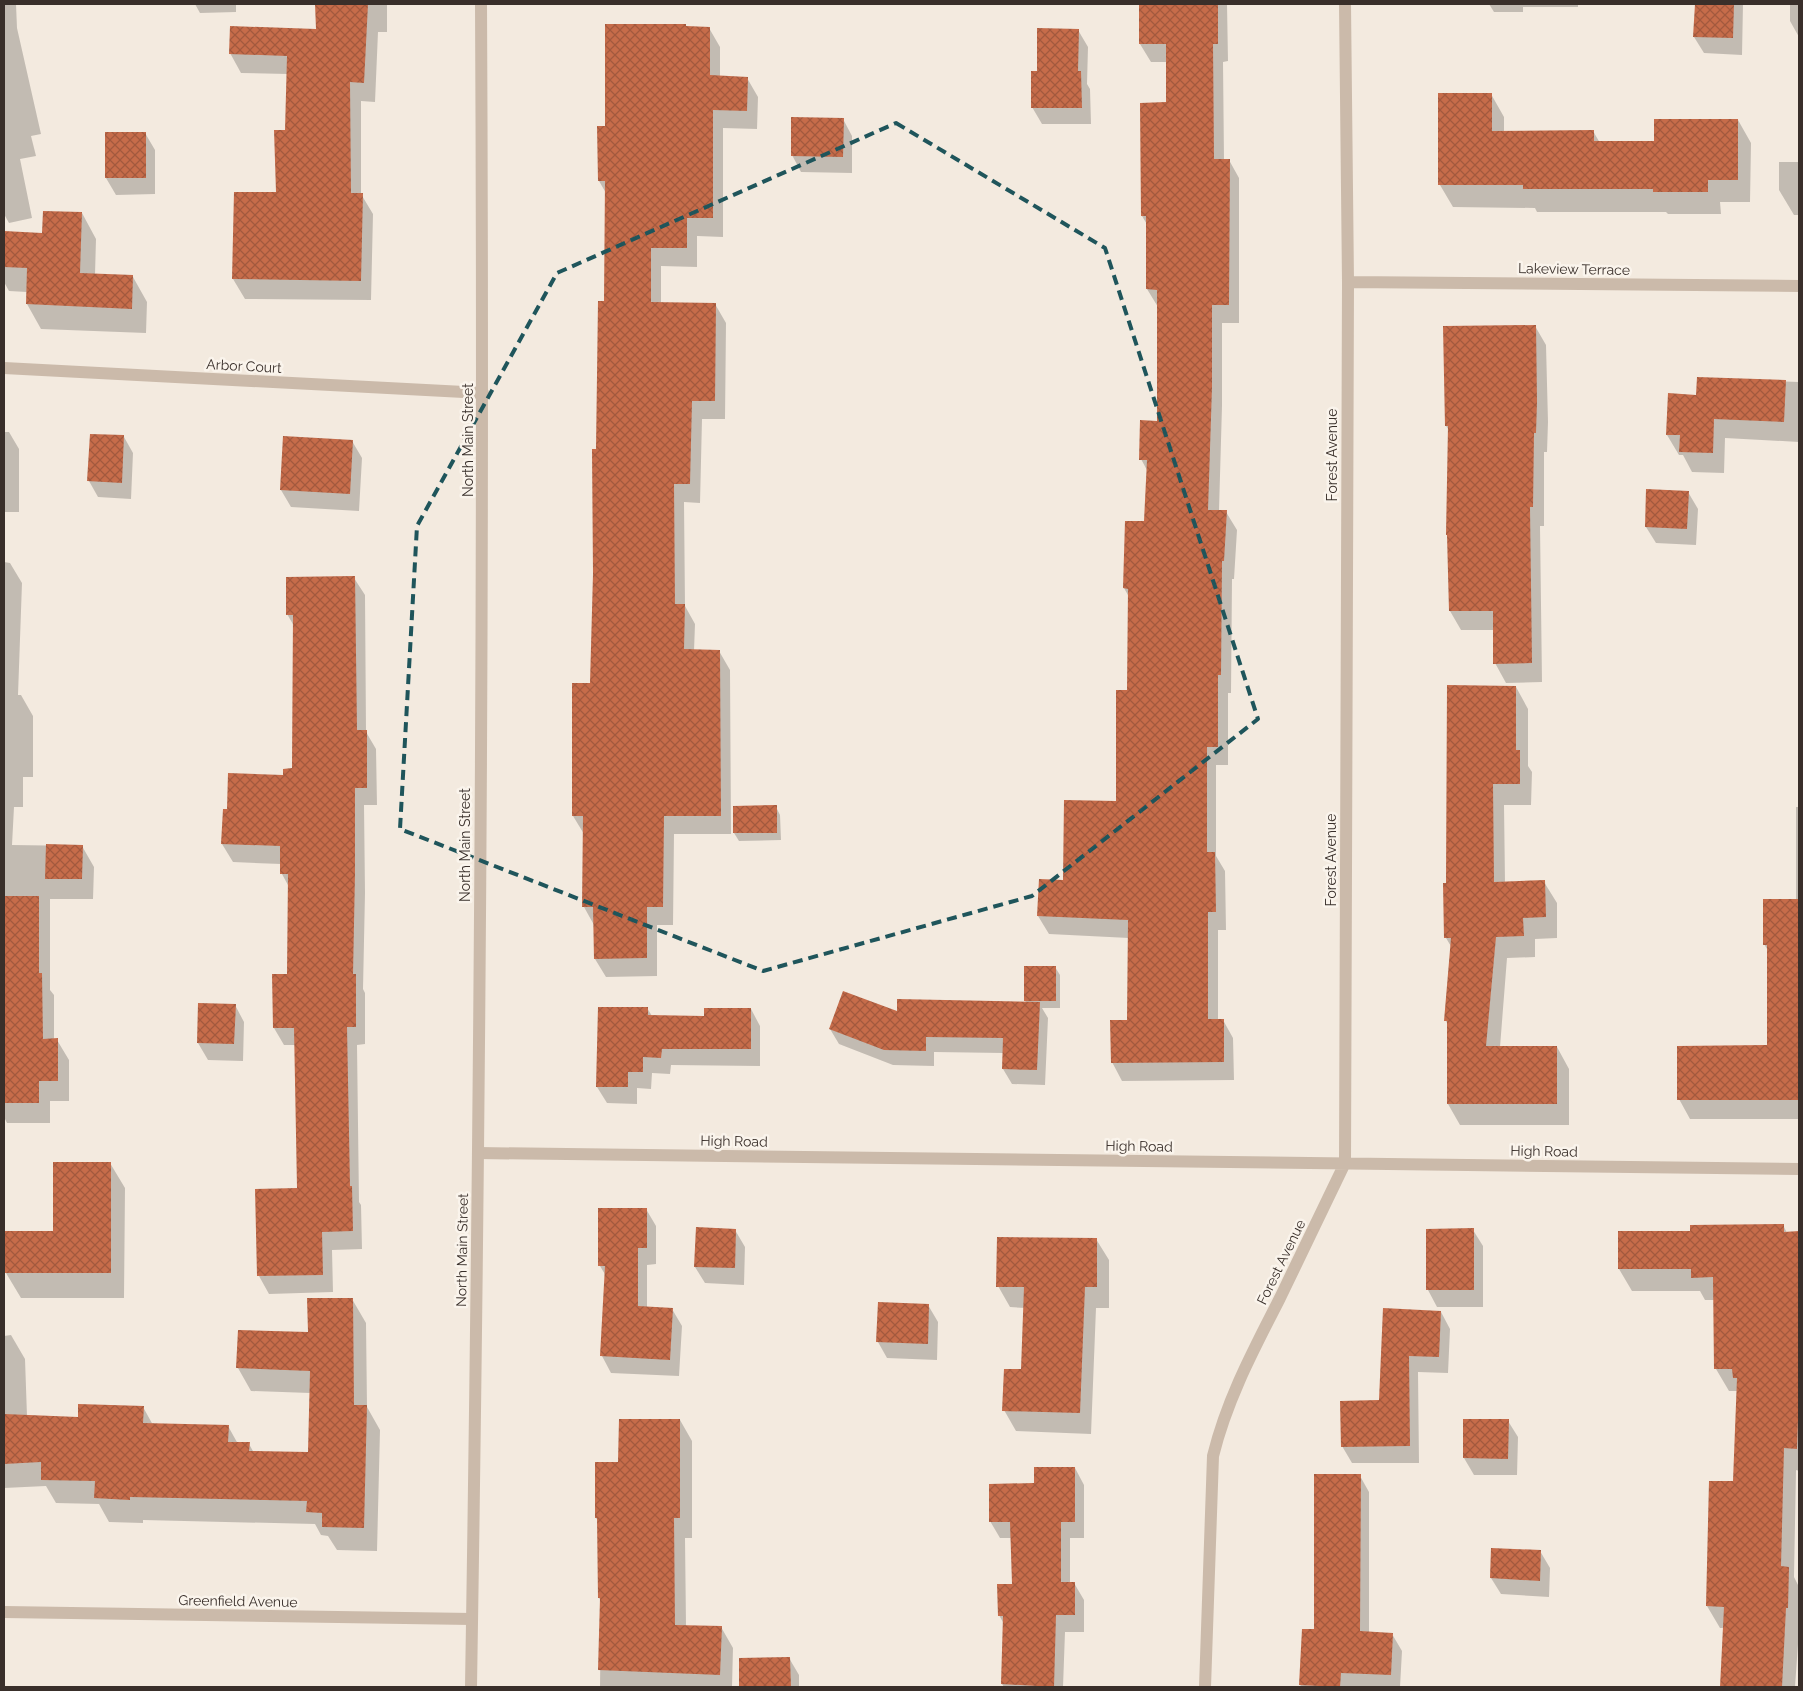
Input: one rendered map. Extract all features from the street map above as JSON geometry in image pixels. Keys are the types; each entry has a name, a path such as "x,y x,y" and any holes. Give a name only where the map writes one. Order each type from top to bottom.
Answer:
{"street":[{"name":"North Main Street","path":"471,1687 478,1153 483,393 482,4"},
{"name":"Forest Avenue","path":"1205,1687 1213,1456 1237,1383 1345,1163 1348,282 1345,4"},
{"name":"Lakeview Terrace","path":"1348,282 1799,286"},
{"name":"Arbor Court","path":"4,368 483,393"},
{"name":"High Road","path":"478,1153 1799,1169"},
{"name":"Greenfield Avenue","path":"4,1612 472,1619"}],"highlighted area":[{"path":"896,123 1105,248 1258,719 1032,896 763,971 400,829 417,526 557,273"}],"building":[{"path":"315,4 368,4 364,83 350,82 351,193 363,193 361,281 232,279 234,192 276,192 274,130 285,130 287,56 229,54 230,26 316,29"},
{"path":"1139,4 1218,4 1218,44 1213,44 1214,159 1230,159 1229,305 1212,305 1212,387 1208,510 1227,510 1224,561 1222,561 1221,675 1218,675 1218,747 1207,747 1207,852 1215,852 1216,912 1208,912 1208,1019 1224,1019 1224,1062 1111,1063 1110,1020 1127,1020 1128,920 1037,916 1039,879 1063,880 1064,800 1116,801 1116,690 1127,690 1128,589 1123,588 1125,521 1144,521 1147,460 1139,460 1140,420 1157,421 1157,290 1146,289 1146,216 1141,216 1140,103 1166,102 1166,44 1139,44"},
{"path":"1695,4 1734,4 1733,38 1693,37"},
{"path":"605,24 686,24 686,26 710,27 710,75 748,77 747,111 713,110 713,218 687,218 687,248 651,248 651,302 716,303 715,401 692,401 690,484 674,484 675,604 685,604 684,649 720,650 721,816 664,816 663,907 647,907 647,958 594,959 593,907 582,907 583,816 572,816 572,683 590,683 593,574 592,449 596,449 598,301 604,301 605,181 598,181 597,126 605,126"},
{"path":"1037,28 1079,29 1078,71 1081,71 1082,108 1031,108 1031,71 1037,71"},
{"path":"1438,93 1492,93 1492,131 1594,130 1594,141 1654,141 1654,119 1738,119 1738,180 1708,180 1708,192 1653,192 1653,189 1523,189 1523,185 1438,185"},
{"path":"791,117 844,118 843,157 791,156"},
{"path":"105,132 146,132 146,178 105,178"},
{"path":"43,211 82,212 80,273 133,275 132,309 26,304 27,268 4,267 4,231 42,233"},
{"path":"1536,325 1536,433 1534,433 1533,507 1530,507 1532,663 1493,664 1493,611 1449,611 1446,535 1448,426 1445,426 1443,326"},
{"path":"1697,377 1786,380 1784,422 1714,419 1713,453 1679,452 1680,435 1666,435 1668,393 1696,395"},
{"path":"90,434 124,435 122,483 87,481"},
{"path":"283,436 353,440 350,494 280,490"},
{"path":"1646,489 1689,491 1687,529 1645,527"},
{"path":"355,576 357,730 367,730 367,788 355,788 353,974 356,974 356,1027 347,1027 350,1186 352,1186 353,1231 322,1232 323,1275 257,1276 255,1189 297,1188 294,1028 273,1028 272,974 287,974 288,874 280,874 280,846 221,844 223,809 227,809 228,773 283,775 283,769 292,768 293,615 286,615 286,577"},
{"path":"1447,685 1516,686 1516,750 1520,750 1520,784 1493,784 1494,882 1545,880 1546,917 1523,918 1524,936 1496,937 1486,1046 1557,1046 1557,1104 1447,1104 1447,1021 1444,1021 1451,938 1444,938 1443,883 1446,883"},
{"path":"777,805 777,833 733,833 733,806"},
{"path":"46,844 83,845 82,879 45,879"},
{"path":"4,896 39,896 39,973 42,973 43,1039 58,1038 58,1081 39,1081 39,1103 4,1103"},
{"path":"1763,899 1799,899 1799,1100 1677,1100 1677,1046 1767,1045 1767,945 1763,945"},
{"path":"1024,966 1056,966 1056,1001 1024,1001"},
{"path":"843,991 897,1011 897,999 1040,1002 1037,1070 1002,1069 1003,1038 926,1037 926,1051 884,1050 829,1029"},
{"path":"198,1003 236,1004 234,1044 197,1043"},
{"path":"598,1007 648,1007 648,1015 704,1016 704,1008 751,1008 751,1049 662,1049 661,1058 643,1057 643,1072 628,1072 628,1087 596,1087"},
{"path":"53,1162 111,1162 111,1273 5,1273 5,1231 53,1231"},
{"path":"598,1208 647,1208 647,1248 638,1248 638,1306 673,1308 670,1360 600,1356 605,1266 598,1266"},
{"path":"1784,1224 1784,1232 1799,1231 1799,1390 1797,1449 1784,1448 1781,1566 1789,1567 1782,1687 1720,1687 1724,1607 1706,1606 1709,1481 1733,1481 1737,1378 1733,1378 1732,1369 1714,1369 1713,1277 1691,1278 1691,1269 1618,1269 1618,1231 1690,1231 1690,1225"},
{"path":"696,1227 736,1229 735,1268 694,1267"},
{"path":"1474,1228 1474,1290 1426,1290 1426,1229"},
{"path":"997,1237 1097,1238 1097,1287 1085,1287 1080,1413 1002,1411 1004,1369 1021,1369 1024,1287 996,1287"},
{"path":"307,1298 353,1298 354,1405 367,1405 364,1528 322,1527 322,1513 306,1512 307,1501 130,1497 130,1500 94,1498 95,1481 41,1480 41,1462 4,1464 4,1414 78,1417 78,1404 144,1406 143,1423 229,1425 228,1442 250,1442 249,1451 308,1452 310,1371 236,1368 238,1330 308,1332"},
{"path":"878,1302 929,1304 928,1344 876,1342"},
{"path":"1383,1308 1441,1311 1439,1357 1409,1356 1410,1446 1341,1447 1340,1401 1379,1400"},
{"path":"619,1419 680,1419 680,1518 674,1518 675,1625 722,1626 720,1675 598,1670 600,1598 598,1598 597,1518 595,1518 595,1462 618,1462"},
{"path":"1463,1419 1509,1419 1508,1459 1463,1458"},
{"path":"1034,1467 1075,1467 1075,1522 1061,1522 1061,1582 1075,1582 1075,1615 1056,1615 1054,1687 1001,1684 1003,1616 998,1616 997,1584 1012,1584 1010,1522 989,1522 989,1484 1034,1483"},
{"path":"1314,1474 1361,1474 1360,1631 1393,1633 1391,1675 1341,1673 1340,1687 1299,1685 1302,1629 1314,1629"},
{"path":"1491,1548 1541,1550 1540,1581 1490,1578"},
{"path":"790,1657 791,1687 739,1687 739,1658"}]}
